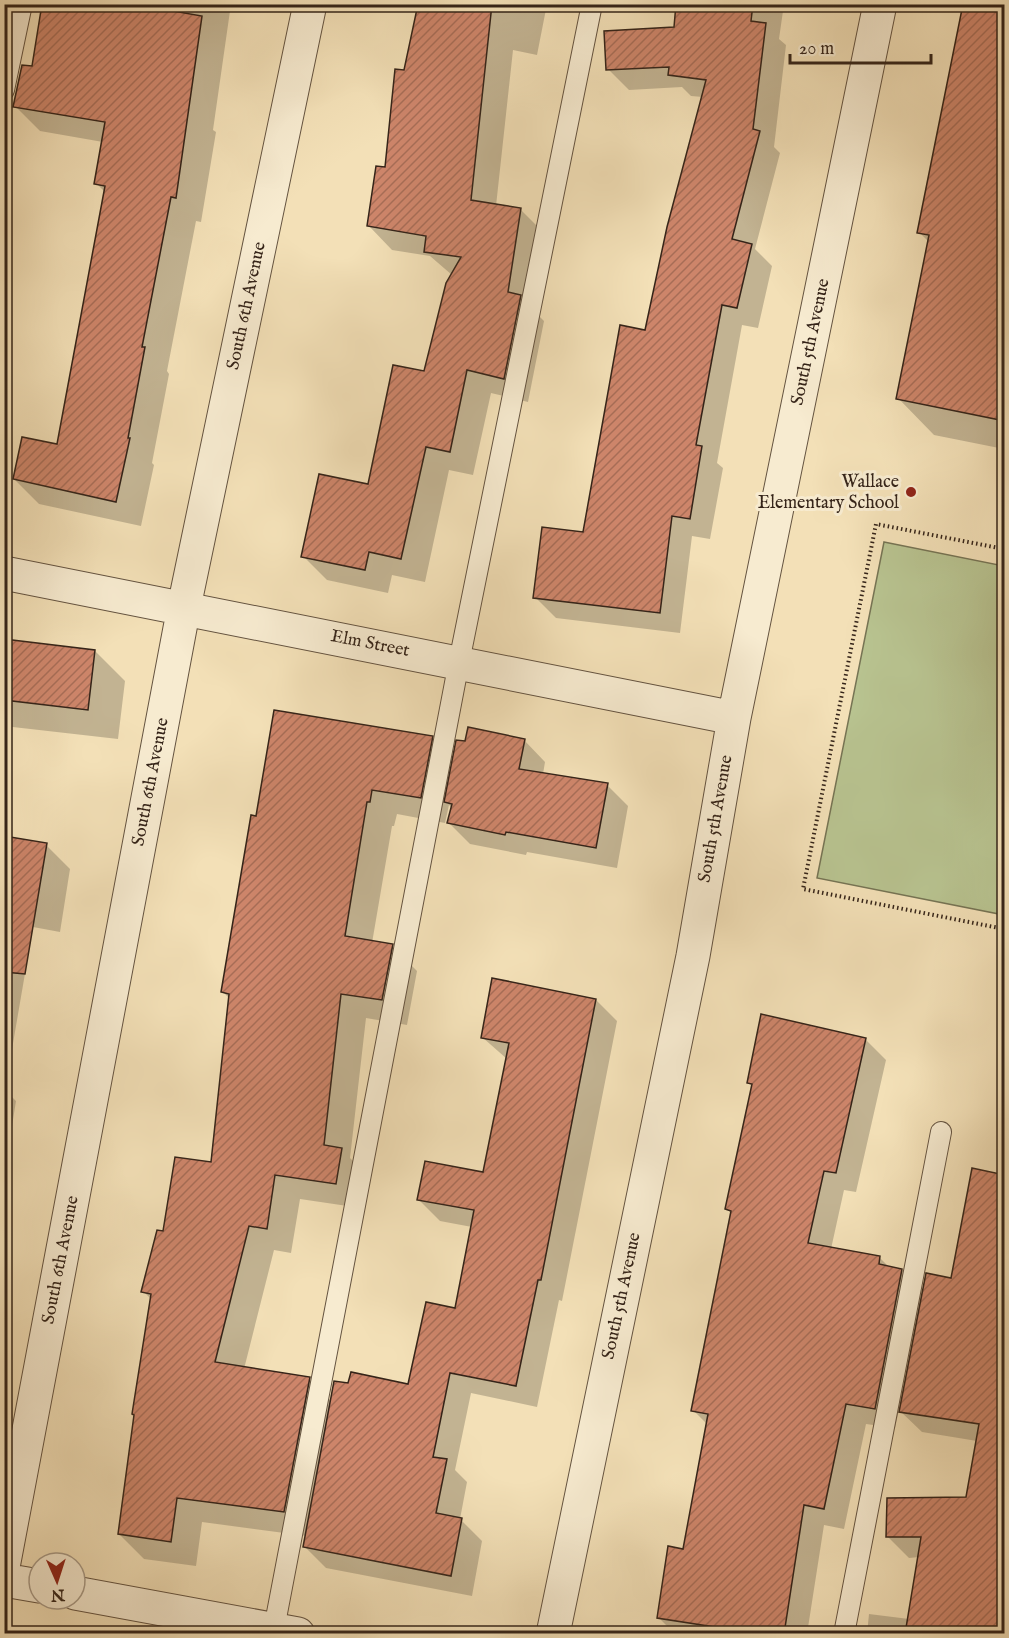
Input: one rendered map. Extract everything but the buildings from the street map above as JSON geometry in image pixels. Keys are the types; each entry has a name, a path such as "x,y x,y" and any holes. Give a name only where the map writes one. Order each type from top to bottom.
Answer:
{"street":[{"name":"South 6th Avenue","path":"4,1562 184,607 310,4"},
{"name":"South 5th Avenue","path":"553,1634 693,956 734,718 880,4"},
{"name":"Elm Street","path":"4,573 734,718"},
{"path":"4,1580 27,1584"},
{"path":"87,1595 282,1632"}],"lane":[{"path":"4,90 22,4"},
{"path":"282,1632 459,662 592,4"},
{"path":"844,1634 941,1132"}],"path":[{"path":"1005,549 876,524 803,889 1005,928"}],"green space":[{"path":"884,542 1004,566 1004,915 817,878"}],"place":[{"name":"Wallace Elementary School","path":"911,492"}]}
